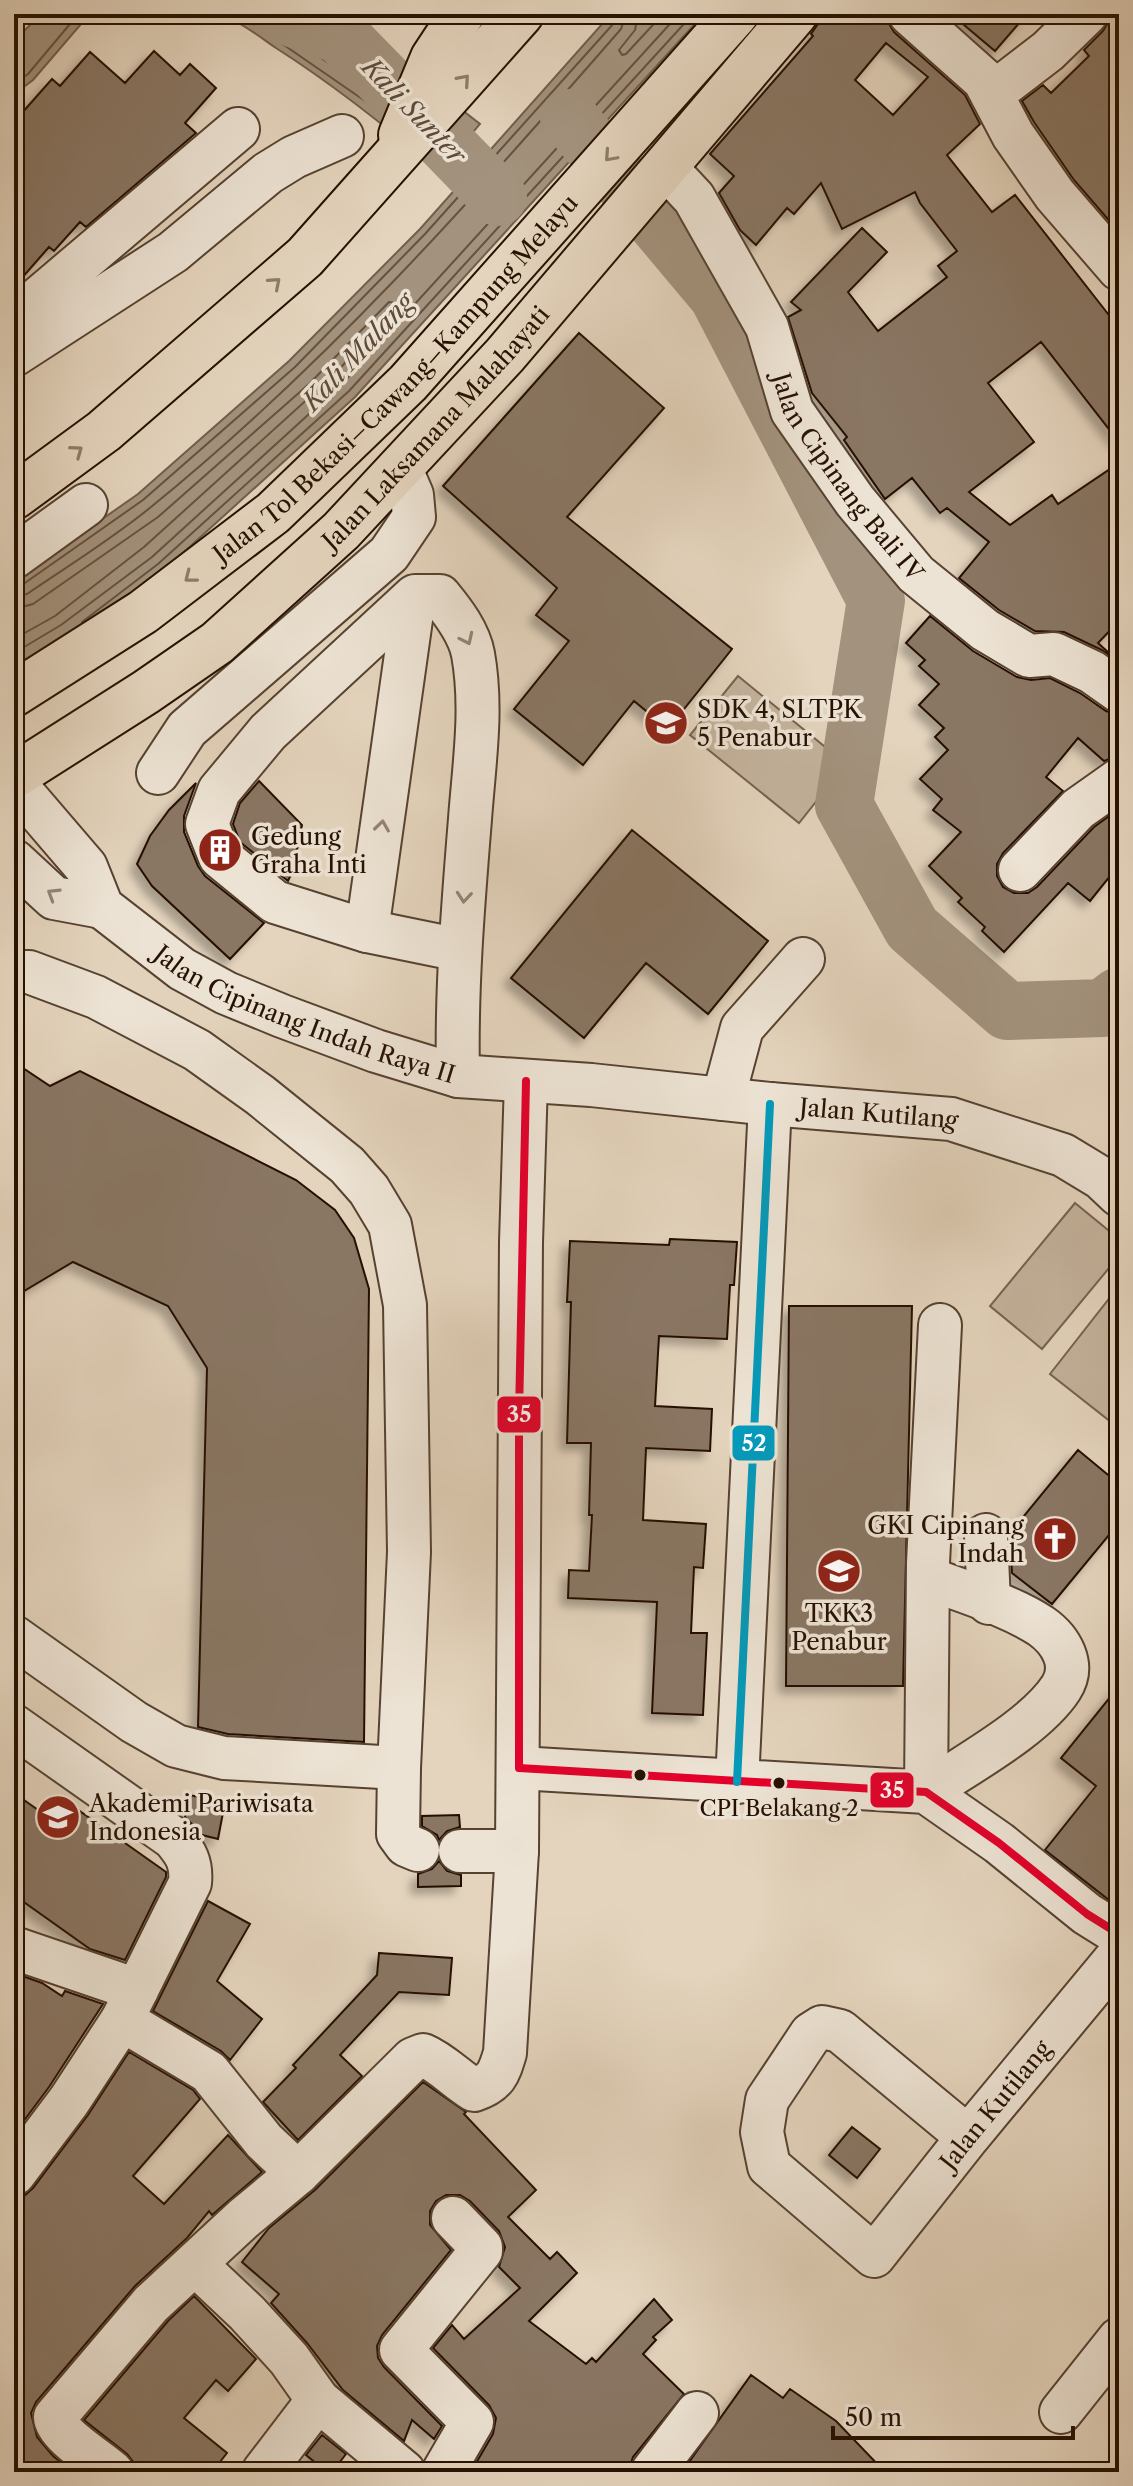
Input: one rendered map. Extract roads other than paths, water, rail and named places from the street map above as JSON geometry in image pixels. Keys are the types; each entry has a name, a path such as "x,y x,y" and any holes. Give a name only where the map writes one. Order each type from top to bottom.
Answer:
{"main road":[{"path":"394,160 403,129 433,58 462,14"},
{"path":"14,497 104,431 305,257 521,14"},
{"name":"Jalan Tol Bekasi–Cawang–Kampung Melayu","path":"14,694 143,612 273,513 408,383 736,14"},
{"path":"657,179 663,134 764,14"},
{"name":"Jalan Laksamana Malahayati","path":"14,776 217,643 341,531 505,355 795,14"}],"street":[{"path":"910,14 984,80 1013,135 1055,195 1119,269"},
{"path":"992,94 1048,51 1086,14"},
{"path":"14,319 238,129"},
{"path":"14,353 173,252 268,173 294,157 342,136"},
{"name":"Jalan Cipinang Bali IV","path":"657,179 694,198 767,327 792,411 855,501 916,574 985,630 1029,656 1054,654 1092,672 1119,691"},
{"path":"158,773 187,729 389,554 414,517 412,495 400,467"},
{"path":"14,557 86,505"},
{"path":"458,1076 456,1015 479,705 473,651 455,615 440,596 414,598 268,732 219,791 207,824 220,857 275,902 367,931 460,950"},
{"path":"367,931 414,598"},
{"path":"1020,870 1078,809 1119,780"},
{"path":"14,783 86,867 102,907"},
{"name":"Jalan Cipinang Indah Raya II","path":"14,861 54,898 102,907 173,962 226,993 363,1046 458,1076 526,1081"},
{"path":"723,1099 742,1028 803,959"},
{"path":"14,972 29,972 96,997 197,1050 260,1095 347,1165 369,1190 390,1225 405,1305 409,1552 398,1834 406,1845 418,1850"},
{"path":"102,2469 63,2433 55,2424 55,2417 151,2304 298,2173 413,2059 423,2055 436,2060 457,2080 474,2090 484,2087 499,2074 505,2053 517,1851 520,1352 526,1081"},
{"name":"Jalan Kutilang","path":"526,1081 951,1119 1063,1155 1101,1178 1119,1195"},
{"path":"737,1782 770,1104"},
{"path":"926,1792 928,1578 940,1325"},
{"path":"986,1535 989,1603"},
{"path":"926,1792 1020,1728 1061,1688 1067,1675 1064,1649 1031,1621 928,1578"},
{"path":"14,1637 134,1722 176,1746 224,1758 399,1768"},
{"path":"14,1726 173,1838 191,1865 190,1883 130,2005 69,2101 14,2174"},
{"path":"519,1768 926,1792 999,1843 1087,1914 1119,1934"},
{"path":"460,1851 517,1851"},
{"path":"14,1948 130,2005 209,2072 264,2141 298,2173"},
{"name":"Jalan Kutilang","path":"968,2137 840,2031 822,2027 811,2034 767,2100 762,2132 769,2166 874,2256 1119,1955"},
{"path":"443,2472 472,2422 401,2350 481,2251 481,2247 453,2218"},
{"path":"195,2264 247,2313 289,2359 318,2400 404,2472"},
{"path":"1061,2412 1119,2339"},
{"path":"263,2472 318,2400"},
{"path":"652,2472 697,2413"}],"water":[{"path":"41,14 101,14 81,24 33,80 14,94 14,41"},
{"path":"217,14 344,14 361,22 417,75 480,124 439,172 319,77 248,28"},
{"name":"Kali Malang","path":"611,14 704,14 355,397 163,571 71,641 14,674 14,581 138,494 289,361 420,229"}],"waterway":[{"name":"Kali Sunter","path":"281,14 340,35 498,197"},
{"path":"569,118 718,296 876,600 844,805 912,928 1007,1011 1103,1008 1119,996"}],"place":[{"name":"SDK 4, SLTPK 5 Penabur","path":"666,723"},
{"name":"Gedung Graha Inti","path":"220,850"},
{"name":"GKI Cipinang Indah","path":"1055,1539"},
{"name":"TKK3 Penabur","path":"839,1571"},
{"name":"CPI Belakang 2","path":"779,1783"},
{"name":"Akademi Pariwisata Indonesia","path":"58,1817"}]}
